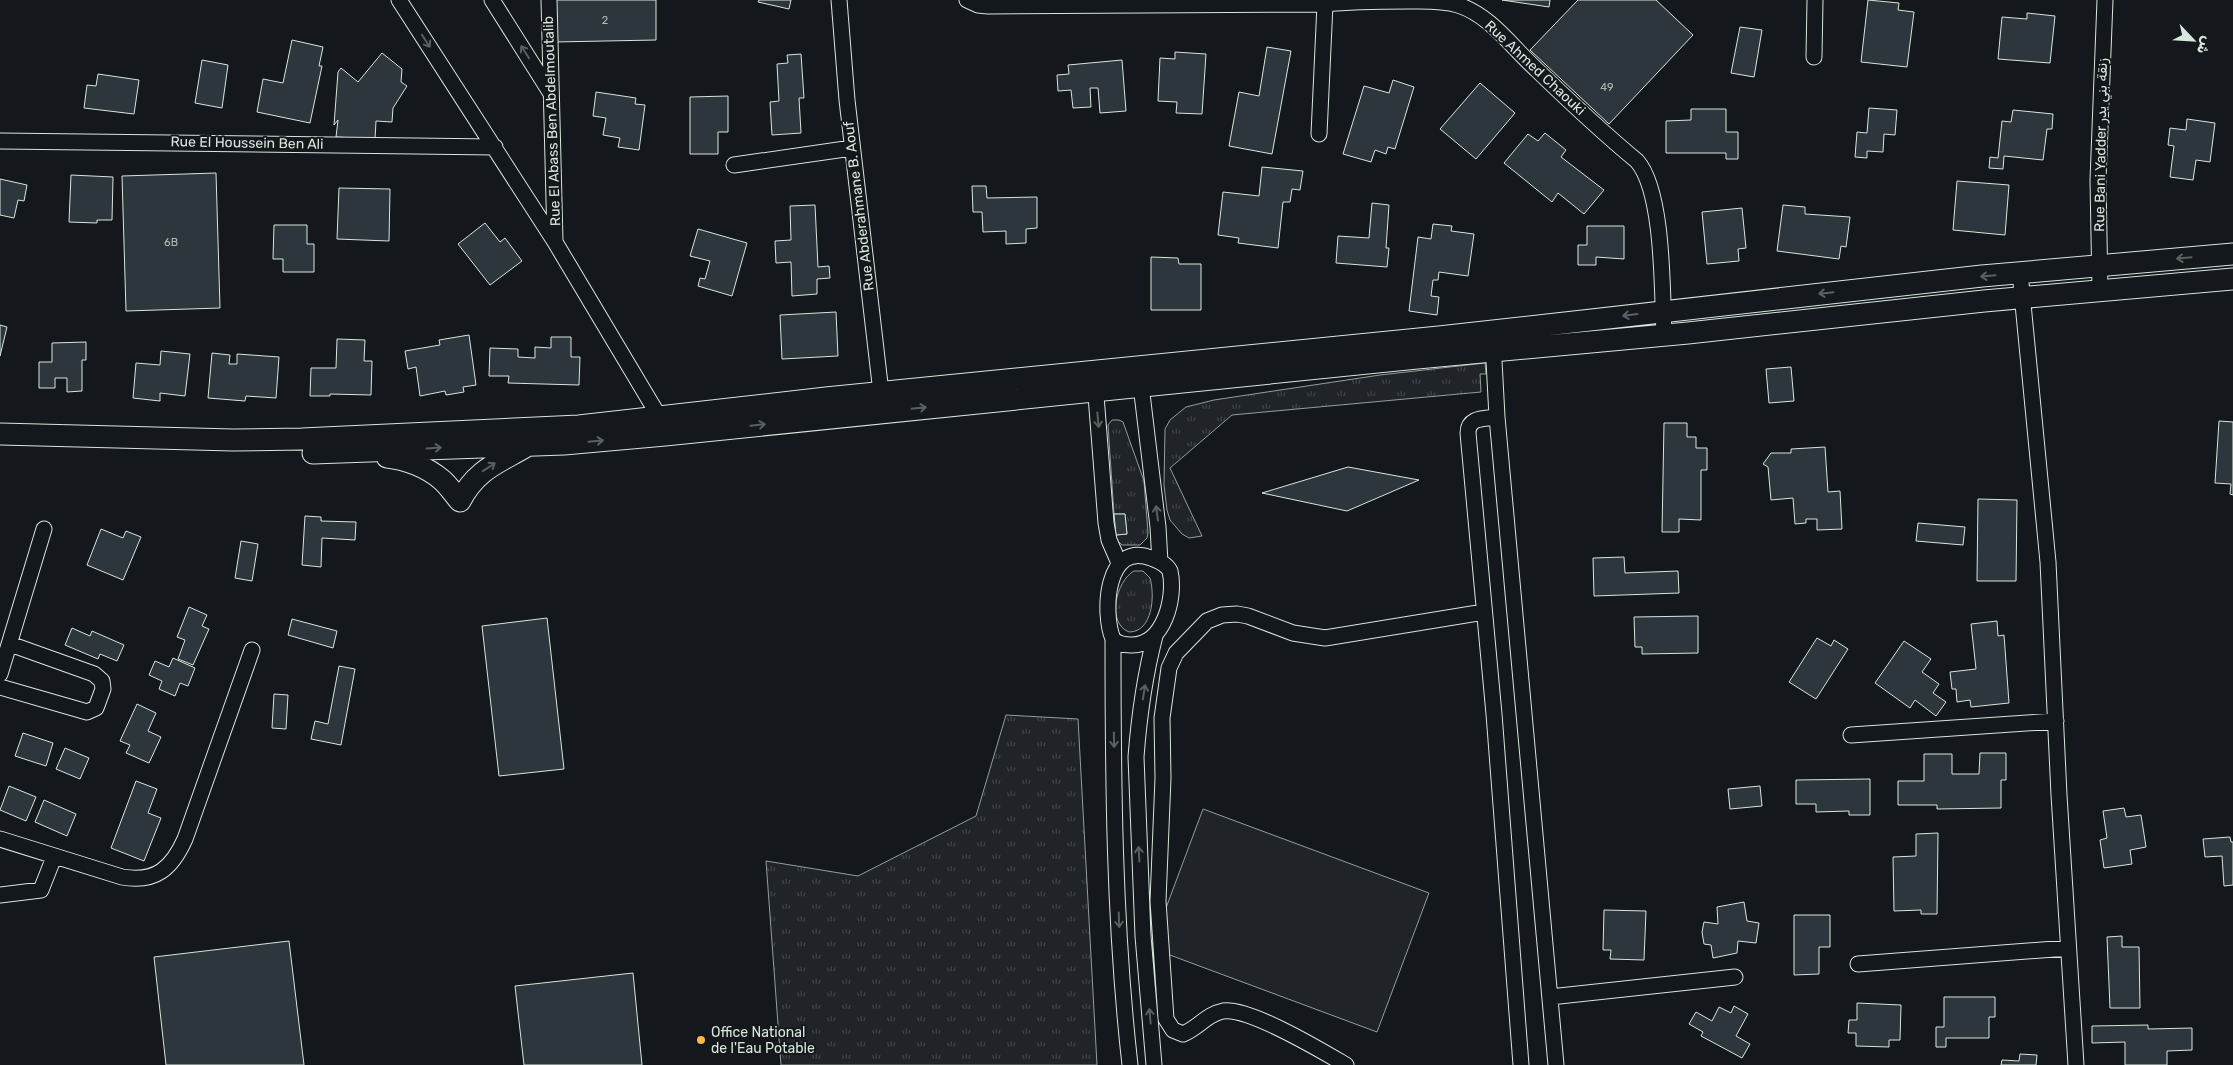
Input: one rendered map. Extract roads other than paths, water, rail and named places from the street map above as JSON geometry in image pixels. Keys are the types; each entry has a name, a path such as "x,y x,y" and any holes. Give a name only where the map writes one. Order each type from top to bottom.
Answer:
{"street":[{"path":"399,0 555,242 662,426"},
{"path":"492,0 551,93"},
{"name":"Rue El Abass Ben Abdelmoutalib","path":"549,0 555,242"},
{"name":"Rue Abderahmane B. Aouf","path":"839,0 852,148 882,402"},
{"name":"Rue Ahmed Chaouki","path":"967,0 978,5 1002,6 1302,2 1326,4 1357,0 1442,2 1458,5 1474,12 1637,161 1649,179 1658,225 1664,335"},
{"path":"1814,57 1816,0"},
{"name":"Rue Bani Yadder زنقة بني يدر","path":"2100,291 2098,180 2105,0"},
{"path":"1319,134 1326,4"},
{"name":"Rue El Houssein Ben Ali","path":"0,140 495,147"},
{"path":"734,165 852,148"},
{"path":"1493,341 1663,311 2020,273 2233,254"},
{"path":"2020,273 2048,562 2076,1065"},
{"path":"0,448 49,442 457,439 529,445 662,426 882,402 1493,341 1664,335 2022,297 2233,279"},
{"path":"1493,341 1497,417 1556,1065"},
{"path":"1140,376 1158,527 1160,562"},
{"path":"1095,381 1106,522 1109,540 1119,563"},
{"path":"1497,417 1473,421 1468,429 1521,1065"},
{"path":"358,453 457,439 579,426 662,426"},
{"path":"0,434 49,442 229,453 358,453 398,458 425,469 442,480 460,501 466,488 482,471 529,445"},
{"path":"0,674 44,530"},
{"path":"1130,1065 1120,935 1114,792 1113,639 1109,623 1110,594 1114,571 1119,563 1126,558 1139,555 1160,562 1170,571 1171,590 1163,620 1155,636 1148,666 1136,757 1143,936 1154,1065"},
{"path":"1346,1065 1298,1036 1241,1012 1224,1011 1204,1019 1184,1034 1173,1030 1166,1019 1158,901 1163,778 1162,718 1169,668 1176,653 1195,631 1206,621 1222,615 1238,614 1248,616 1292,633 1319,638 1344,636 1484,612"},
{"path":"1113,639 1120,643 1136,645 1145,644 1155,636"},
{"path":"0,687 86,712 95,709 103,689 102,681 94,674 10,644"},
{"path":"0,839 54,857 132,879 156,874 170,865 180,851 188,832 252,650"},
{"path":"1851,734 2056,721"},
{"path":"0,895 40,890 54,857"},
{"path":"1858,964 2068,948"},
{"path":"1550,997 1734,977"}],"place":[{"name":"Office National de l'Eau Potable","path":"701,1040"}]}
